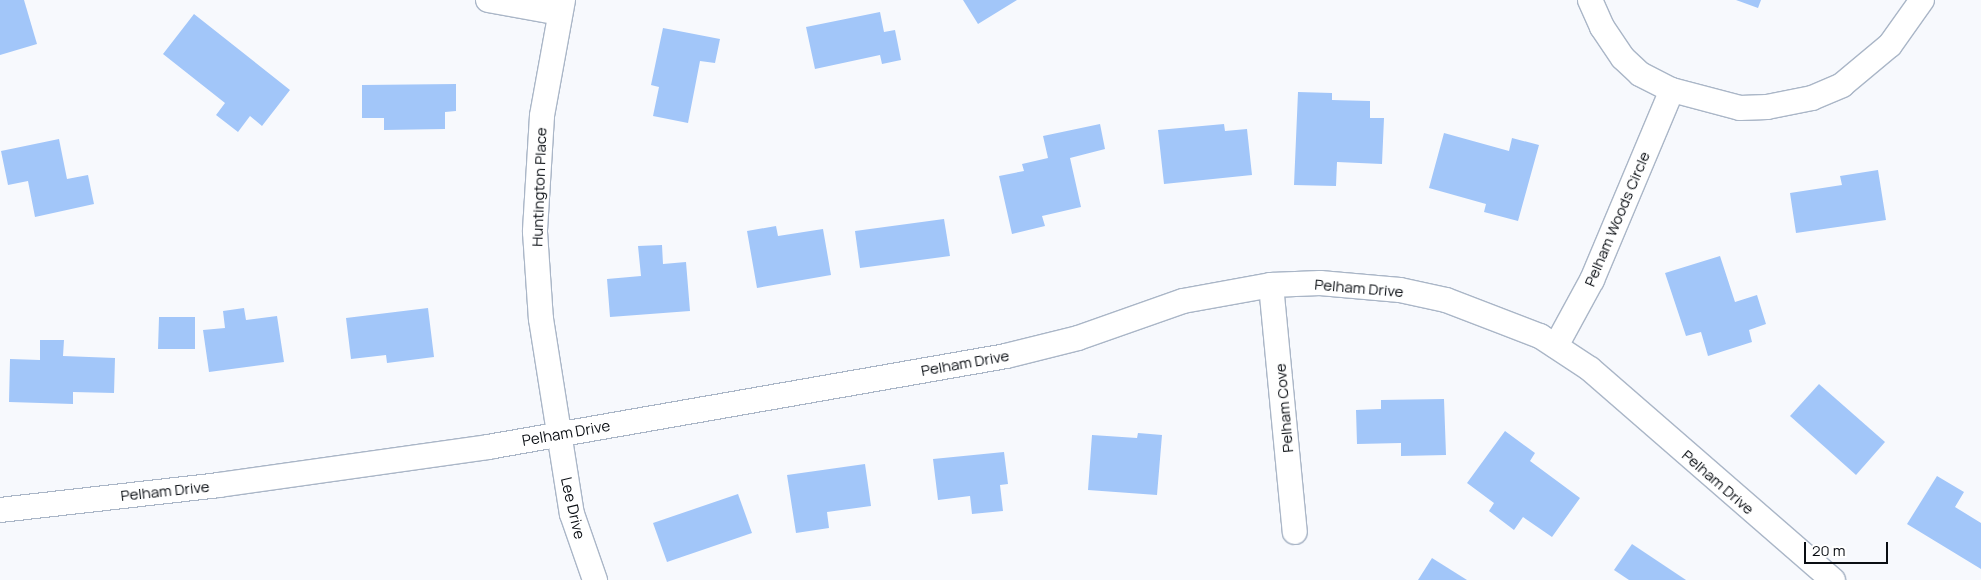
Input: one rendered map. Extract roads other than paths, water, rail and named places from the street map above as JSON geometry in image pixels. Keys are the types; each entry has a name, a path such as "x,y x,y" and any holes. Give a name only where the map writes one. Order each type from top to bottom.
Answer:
{"street":[{"path":"488,0 561,6"},
{"path":"1590,0 1602,27 1623,58 1640,74 1672,90 1740,108 1767,107 1812,98 1842,85 1862,71 1890,45 1922,0"},
{"name":"Huntington Place","path":"558,434 541,319 535,232 542,116 561,6"},
{"name":"Pelham Woods Circle","path":"1556,346 1592,280 1672,90"},
{"name":"Pelham Drive","path":"0,510 219,485 558,434 1006,356 1078,338 1183,301 1271,285 1320,284 1400,290 1492,316 1556,346 1590,369 1833,580"},
{"name":"Pelham Cove","path":"1271,285 1295,532"},
{"name":"Lee Drive","path":"558,434 572,514 595,580"}]}
